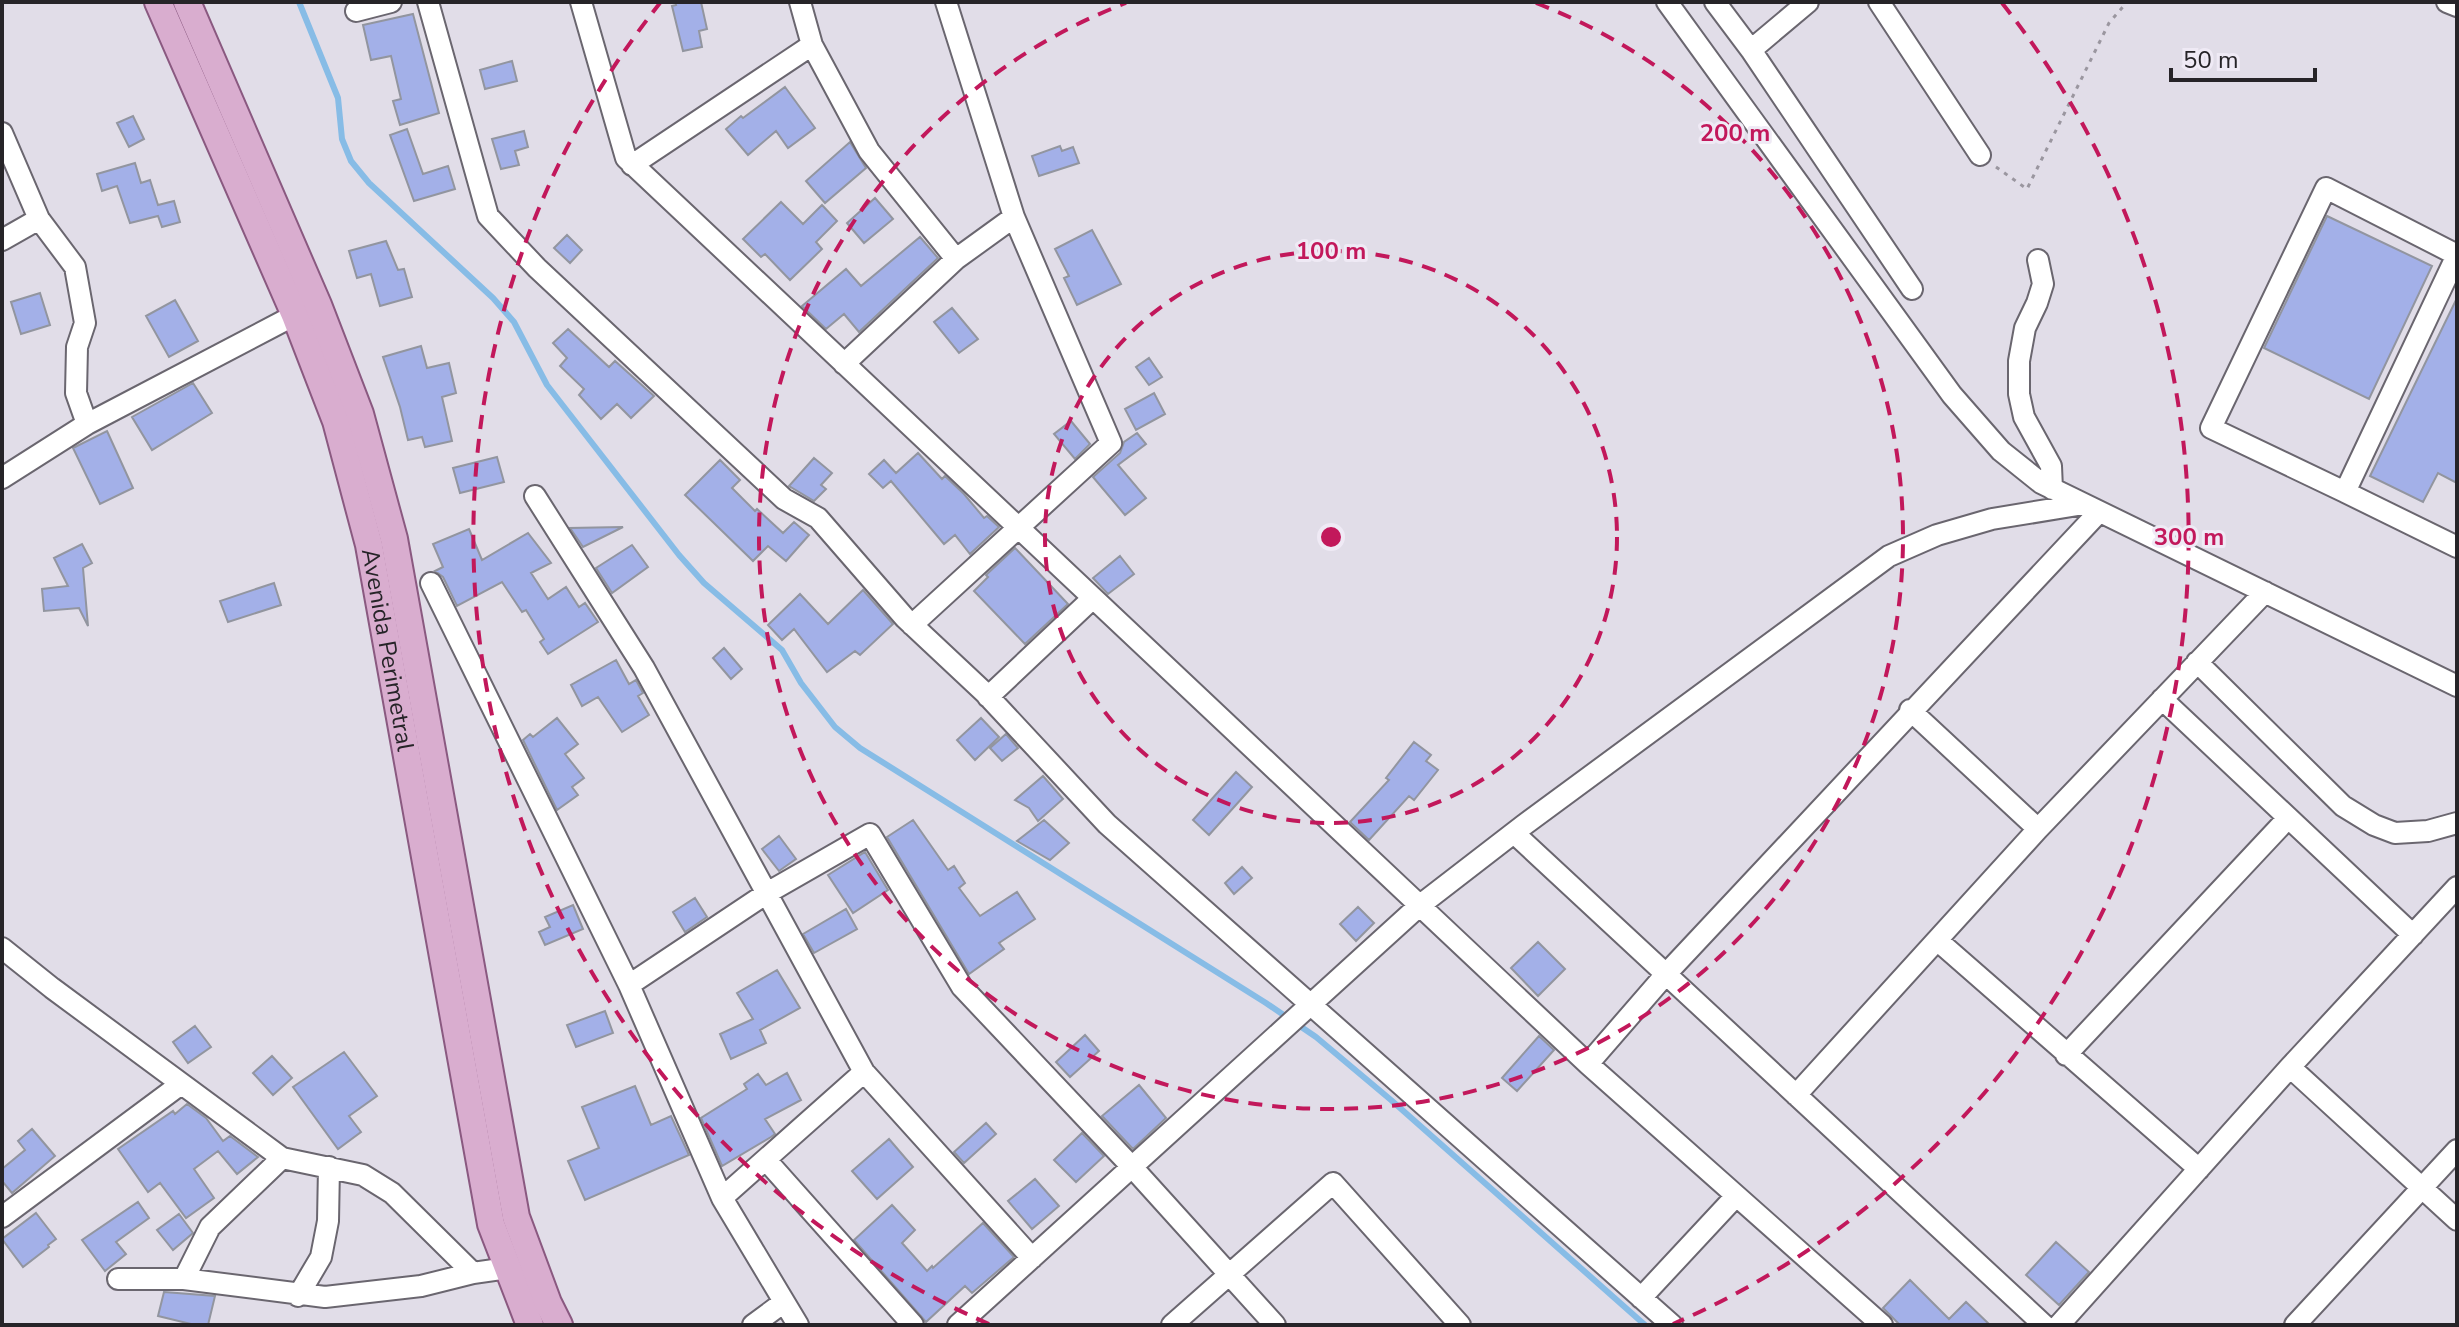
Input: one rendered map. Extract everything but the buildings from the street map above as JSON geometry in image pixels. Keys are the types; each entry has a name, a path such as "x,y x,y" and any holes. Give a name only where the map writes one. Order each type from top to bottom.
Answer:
{"main road":[{"name":"Avenida Perimetral","path":"158,2 295,315 336,421 369,545 491,1224 530,1325"},
{"name":"Avenida Perimetral","path":"187,2 318,305 360,414 394,539 516,1217 559,1325"}],"street":[{"path":"356,11 391,2"},
{"path":"428,2 488,216 537,268 784,499 818,518 912,625 988,697 1297,1018 1672,1325"},
{"path":"581,2 626,158 632,165 1588,1064 1882,1325"},
{"path":"800,2 812,45 869,151 956,259"},
{"path":"912,625 1111,443 1014,217 946,2"},
{"path":"1667,2 1952,395 2001,451 2052,489 2457,686"},
{"path":"1715,2 1751,50 1912,289"},
{"path":"1751,50 1808,2"},
{"path":"1879,2 1980,155"},
{"path":"2447,2 2457,6"},
{"path":"632,165 812,45"},
{"path":"2,133 39,219 75,267 85,323 77,347 76,393 87,424"},
{"path":"2345,492 2457,255 2326,188 2211,428 2457,547"},
{"path":"844,364 956,259 1014,217"},
{"path":"2,240 39,219"},
{"path":"2038,260 2043,284 2025,328 2019,361 2019,394 2024,417 2051,466 2052,489"},
{"path":"2,478 87,424 295,315"},
{"path":"535,496 644,668 864,1072 1032,1258"},
{"path":"1588,1064 1666,974 1911,711 2092,508"},
{"path":"958,1325 1419,906 1889,556 1937,535 1992,519 2092,508"},
{"path":"431,583 629,985 722,1198 798,1325"},
{"path":"1796,1095 2038,829 2265,592"},
{"path":"988,697 1093,598"},
{"path":"2197,662 2343,806 2374,825 2395,833 2428,831 2457,823"},
{"path":"2162,699 2413,935"},
{"path":"1911,711 2038,829"},
{"path":"2066,1055 2288,818"},
{"path":"1514,833 2044,1325"},
{"path":"629,985 767,893 870,834 962,987 1133,1168 1275,1325"},
{"path":"2059,1325 2290,1067 2457,887"},
{"path":"1937,940 2199,1169"},
{"path":"2,948 282,1158 363,1175 392,1193 473,1273"},
{"path":"2290,1067 2457,1220"},
{"path":"722,1198 864,1072"},
{"path":"2,1217 181,1084"},
{"path":"2295,1325 2457,1150"},
{"path":"184,1279 210,1227 282,1158"},
{"path":"766,1160 913,1325"},
{"path":"298,1296 321,1257 328,1221 329,1167"},
{"path":"1172,1325 1333,1183 1460,1325"},
{"path":"1641,1298 1736,1196"},
{"path":"118,1279 184,1279 298,1296 325,1297 421,1286 508,1268"},
{"path":"753,1325 784,1302"}],"path":[{"path":"1980,155 2027,189 2109,23 2127,2"}],"waterway":[{"path":"299,2 338,98 342,139 351,161 369,183 493,298 514,322 547,385 679,555 704,583 782,650 801,683 835,727 860,748 1316,1037 1645,1325"}]}
